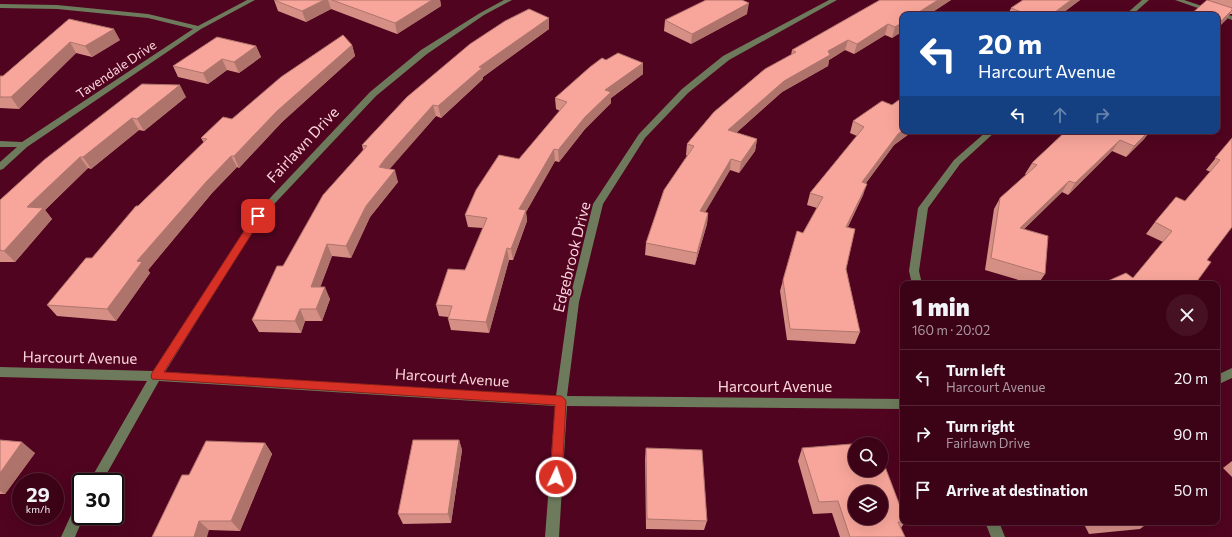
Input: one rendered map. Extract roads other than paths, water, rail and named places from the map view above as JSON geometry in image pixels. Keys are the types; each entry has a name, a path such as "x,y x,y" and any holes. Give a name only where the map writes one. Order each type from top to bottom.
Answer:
{"street":[{"name":"Tavendale Drive","path":"0,167 24,145 199,28 252,0"},
{"name":"Fairlawn Drive","path":"100,473 156,376 258,216 368,100 424,52 482,14 509,0"},
{"name":"Edgebrook Drive","path":"552,537 561,401 574,302 598,204 642,136 685,91 726,58 834,0"},
{"path":"1132,12 1146,0"},
{"path":"1178,0 1214,12"},
{"path":"0,6 57,7 148,16 199,28"},
{"path":"1220,14 1232,18"},
{"path":"916,281 914,271 923,208 957,162 989,134"},
{"path":"0,144 24,145"},
{"name":"Harcourt Avenue","path":"0,372 156,376 561,401 900,404"},
{"path":"1220,379 1232,373"},
{"path":"68,537 73,525"},
{"path":"993,525 998,537"}]}
